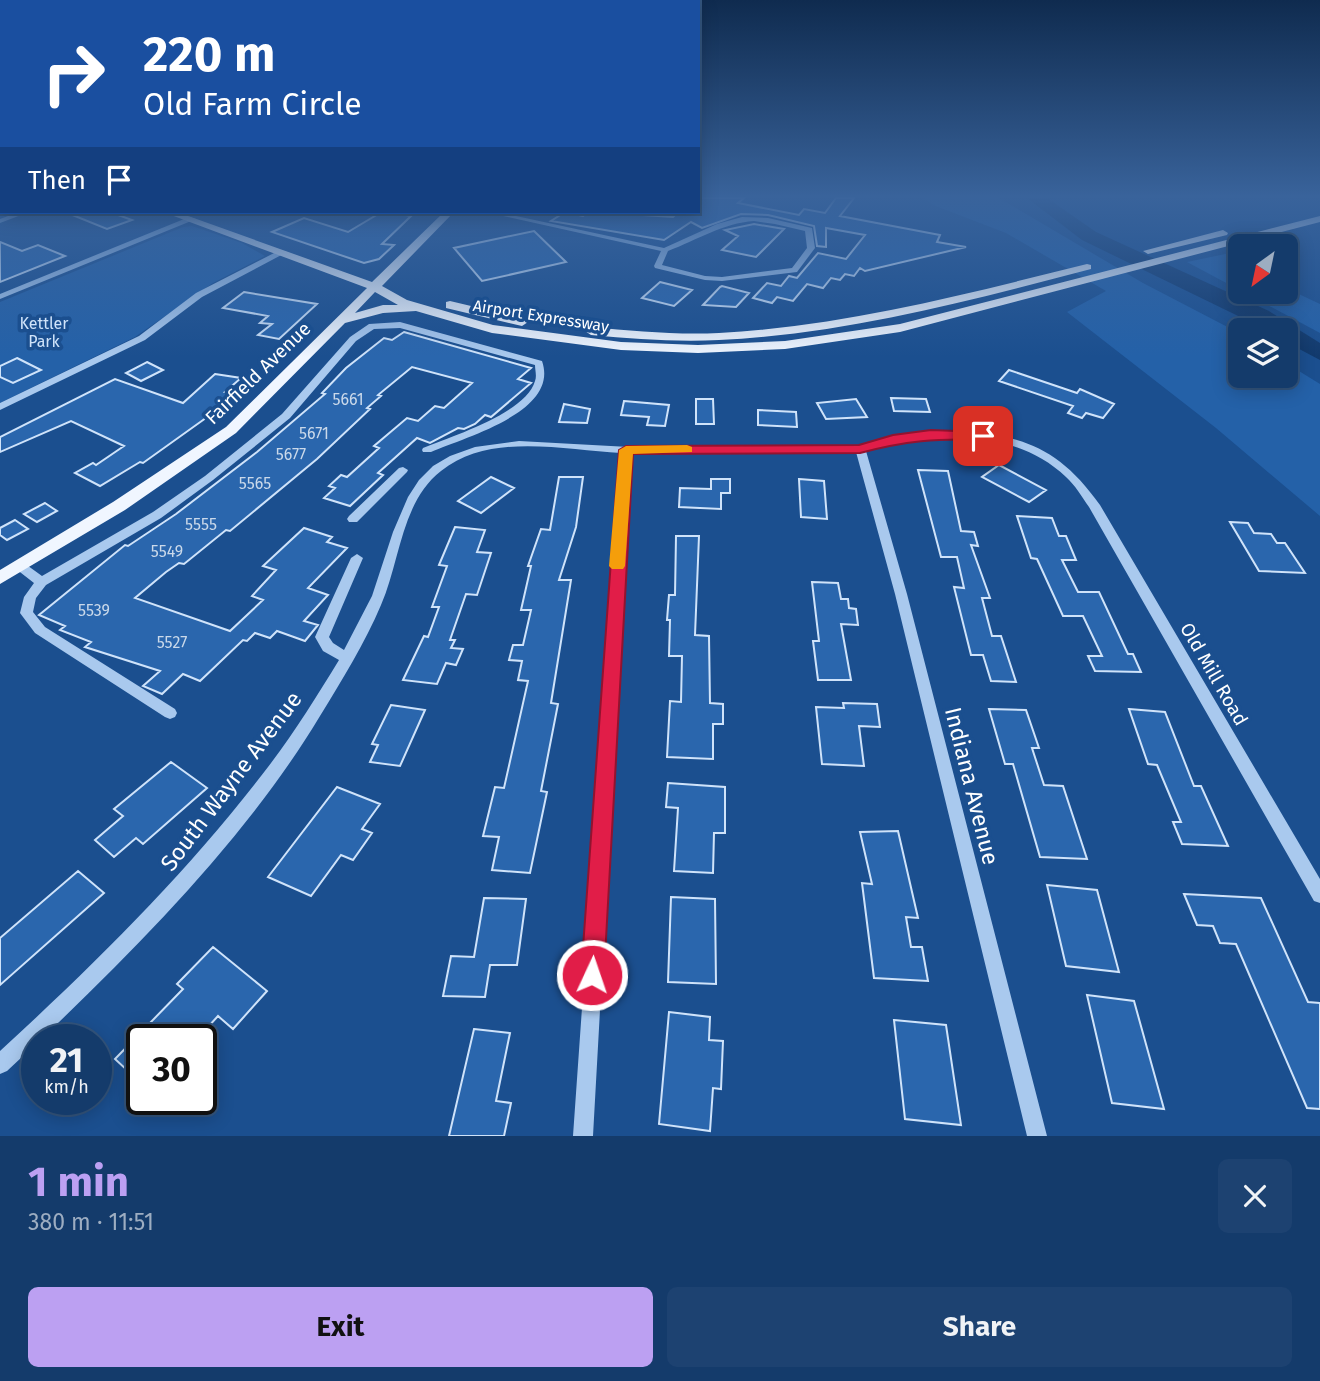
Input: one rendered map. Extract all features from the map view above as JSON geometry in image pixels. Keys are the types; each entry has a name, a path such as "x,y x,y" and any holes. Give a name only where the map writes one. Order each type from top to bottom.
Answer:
{"main road":[{"name":"Fairfield Avenue","path":"0,578 119,506 231,430 411,251"},
{"name":"Airport Expressway","path":"375,287 508,320 603,333 706,336 821,329 909,312 1149,251"},
{"name":"Airport Expressway","path":"375,287 420,308 492,329 621,346 698,349 845,339 951,317 1200,251"},
{"path":"283,252 375,287"},
{"path":"340,321 383,309 420,308"}],"street":[{"path":"0,297 113,251"},
{"path":"665,251 658,266 705,278 722,279 794,270 808,251"},
{"path":"0,408 142,338 199,295 283,252"},
{"path":"170,713 40,630 26,613 30,597 42,582 111,544 209,478 286,416 353,339 372,326 400,325 539,363 539,382 527,402 483,429 455,437 427,450"},
{"name":"Old Mill Road","path":"428,475 456,458 488,447 519,442 626,450 860,449 893,439 931,434 983,436 1027,448 1070,475 1094,505 1320,895"},
{"name":"Indiana Avenue","path":"860,449 904,608 1037,1136"},
{"path":"583,1136 626,450"},
{"path":"354,519 402,470"},
{"name":"South Wayne Avenue","path":"0,1064 104,969 173,897 288,750 347,658 382,589 409,501 428,475"},
{"path":"347,658 328,647 322,637 357,558"},
{"path":"20,566 42,582"}],"green space":[{"name":"Kettler Park","path":"124,251 256,251 265,256 213,283 135,337 0,403 0,302"},
{"path":"1037,251 1089,251 1228,327 1228,388 1298,388 1298,370 1320,384 1320,516 1216,428 1067,312 1106,291"},
{"path":"1228,253 1228,284 1187,262"},
{"path":"1298,294 1320,304 1320,333 1298,321 1298,318 1292,318 1266,304 1298,304"}],"building":[{"path":"0,251 53,251 65,256 0,282"},
{"path":"328,251 388,251 379,259 364,263"},
{"path":"457,251 555,251 566,262 482,281"},
{"path":"727,251 762,251 756,257"},
{"path":"852,251 949,251 865,271 860,268 854,276 845,274 840,280 831,278 823,288 807,284 793,301 777,297 772,303 753,298 767,283 781,286 789,276 797,278 818,253 846,259"},
{"path":"660,282 692,290 674,306 642,298"},
{"path":"720,287 749,293 736,307 703,305"},
{"path":"244,292 317,304 279,339 258,335 272,324 260,323 268,316 223,308"},
{"path":"404,332 531,368 518,379 531,383 491,417 485,415 475,424 464,429 458,428 430,443 417,438 378,473 383,475 350,506 324,498 335,488 329,486 341,475 347,477 379,448 374,446 407,418 418,421 435,406 444,408 472,383 412,367 378,395 381,396 367,408 370,409 317,459 230,531 226,530 184,564 179,563 166,572 135,598 230,631 263,600 252,596 276,570 263,566 304,528 332,537 327,542 347,548 308,588 328,595 304,621 318,625 305,641 277,631 270,638 255,633 247,641 243,640 200,681 183,674 162,694 143,686 160,671 85,647 91,642 60,630 65,626 39,615 125,545 128,546 176,514 257,452 325,394 322,393 346,368 384,338 392,340"},
{"path":"17,358 41,370 13,383 0,377 0,366"},
{"path":"147,362 163,370 141,381 126,373"},
{"path":"1009,370 1077,393 1080,389 1114,404 1103,418 1086,413 1082,418 1068,413 1073,406 999,381"},
{"path":"215,374 241,378 225,392 238,395 143,463 140,462 100,486 75,473 93,463 96,465 124,446 71,421 0,452 0,437 115,379 183,403"},
{"path":"891,398 926,399 930,412 894,411"},
{"path":"696,399 713,399 714,424 696,424"},
{"path":"856,399 867,417 826,419 817,403"},
{"path":"624,401 669,405 665,426 647,425 649,417 621,415"},
{"path":"564,404 590,409 587,423 559,422"},
{"path":"758,410 796,412 797,427 758,425"},
{"path":"999,465 1046,490 1029,502 982,477"},
{"path":"918,470 948,471 961,531 974,532 978,546 971,545 990,598 982,598 992,636 1001,636 1016,682 991,681 983,655 971,655 954,587 964,588 957,557 941,557"},
{"path":"491,477 514,488 481,513 458,501"},
{"path":"559,477 583,477 576,527 559,580 571,580 551,703 558,704 541,791 547,792 530,873 492,870 499,837 483,836 495,787 504,788 528,681 518,680 522,661 509,660 513,645 523,645 531,610 521,610 531,566 528,566 541,529 550,530"},
{"path":"711,479 730,479 730,493 721,493 721,509 679,507 680,488 711,489"},
{"path":"799,479 824,481 827,519 801,517"},
{"path":"45,503 57,511 37,522 24,514"},
{"path":"1017,516 1052,518 1059,536 1066,536 1076,560 1062,560 1078,592 1099,592 1128,654 1133,654 1141,672 1095,671 1088,656 1102,656 1083,616 1063,616 1037,559 1031,558"},
{"path":"15,520 28,529 7,540 0,535 0,528"},
{"path":"1230,522 1248,523 1254,533 1271,534 1277,543 1285,543 1305,573 1259,571"},
{"path":"455,527 485,530 477,552 491,553 477,595 466,594 450,640 455,640 451,648 463,649 456,665 446,663 437,684 403,680 424,636 428,637 439,607 432,607 447,566 439,565"},
{"path":"676,536 699,536 695,635 709,636 710,703 723,704 723,724 713,724 713,759 667,757 670,701 681,702 682,656 669,656 670,620 667,620 669,595 675,595"},
{"path":"812,582 838,583 841,599 848,599 849,608 856,609 858,625 841,624 851,680 818,680 813,641 819,641"},
{"path":"843,703 877,704 880,727 859,726 864,766 822,764 816,707 844,708"},
{"path":"391,705 425,710 400,766 370,762 378,745 372,744"},
{"path":"989,709 1026,710 1039,748 1032,748 1044,785 1063,786 1087,859 1040,857 1013,764 1005,764"},
{"path":"1129,709 1165,712 1194,786 1201,786 1228,846 1182,844 1173,822 1181,822 1157,765 1148,764"},
{"path":"171,762 207,788 143,844 136,838 114,857 95,840 123,816 114,809"},
{"path":"668,783 725,787 725,833 714,833 713,873 674,871 678,808 666,807"},
{"path":"337,787 380,804 362,829 372,833 353,860 341,855 311,896 268,877"},
{"path":"898,831 918,918 906,917 911,947 922,947 928,981 874,978 862,883 872,884 860,832"},
{"path":"78,871 104,893 0,985 0,938"},
{"path":"1047,885 1097,890 1119,972 1066,966"},
{"path":"1184,894 1261,898 1308,1002 1320,1003 1320,1109 1307,1108 1236,944 1220,943 1213,926 1197,925"},
{"path":"671,897 715,899 716,984 668,982"},
{"path":"484,898 526,899 517,965 490,965 485,997 443,996 451,956 474,957"},
{"path":"213,947 267,991 233,1029 218,1016 211,1024 149,1024 183,989 177,984"},
{"path":"1087,995 1134,1001 1164,1109 1112,1103"},
{"path":"669,1012 710,1017 709,1040 723,1041 721,1089 713,1088 710,1131 659,1124"},
{"path":"894,1020 946,1025 961,1125 905,1119"},
{"path":"474,1029 510,1033 496,1101 511,1103 504,1136 449,1136"},
{"path":"126,1048 126,1069 115,1059"}],"waterway":[{"path":"1120,251 1264,318"},
{"path":"1298,339 1320,353"}],"slow traffic":[{"path":"617,566 626,450 687,450"}],"route":[{"path":"592,975 626,450 860,449 893,439 931,434 983,436"}]}
